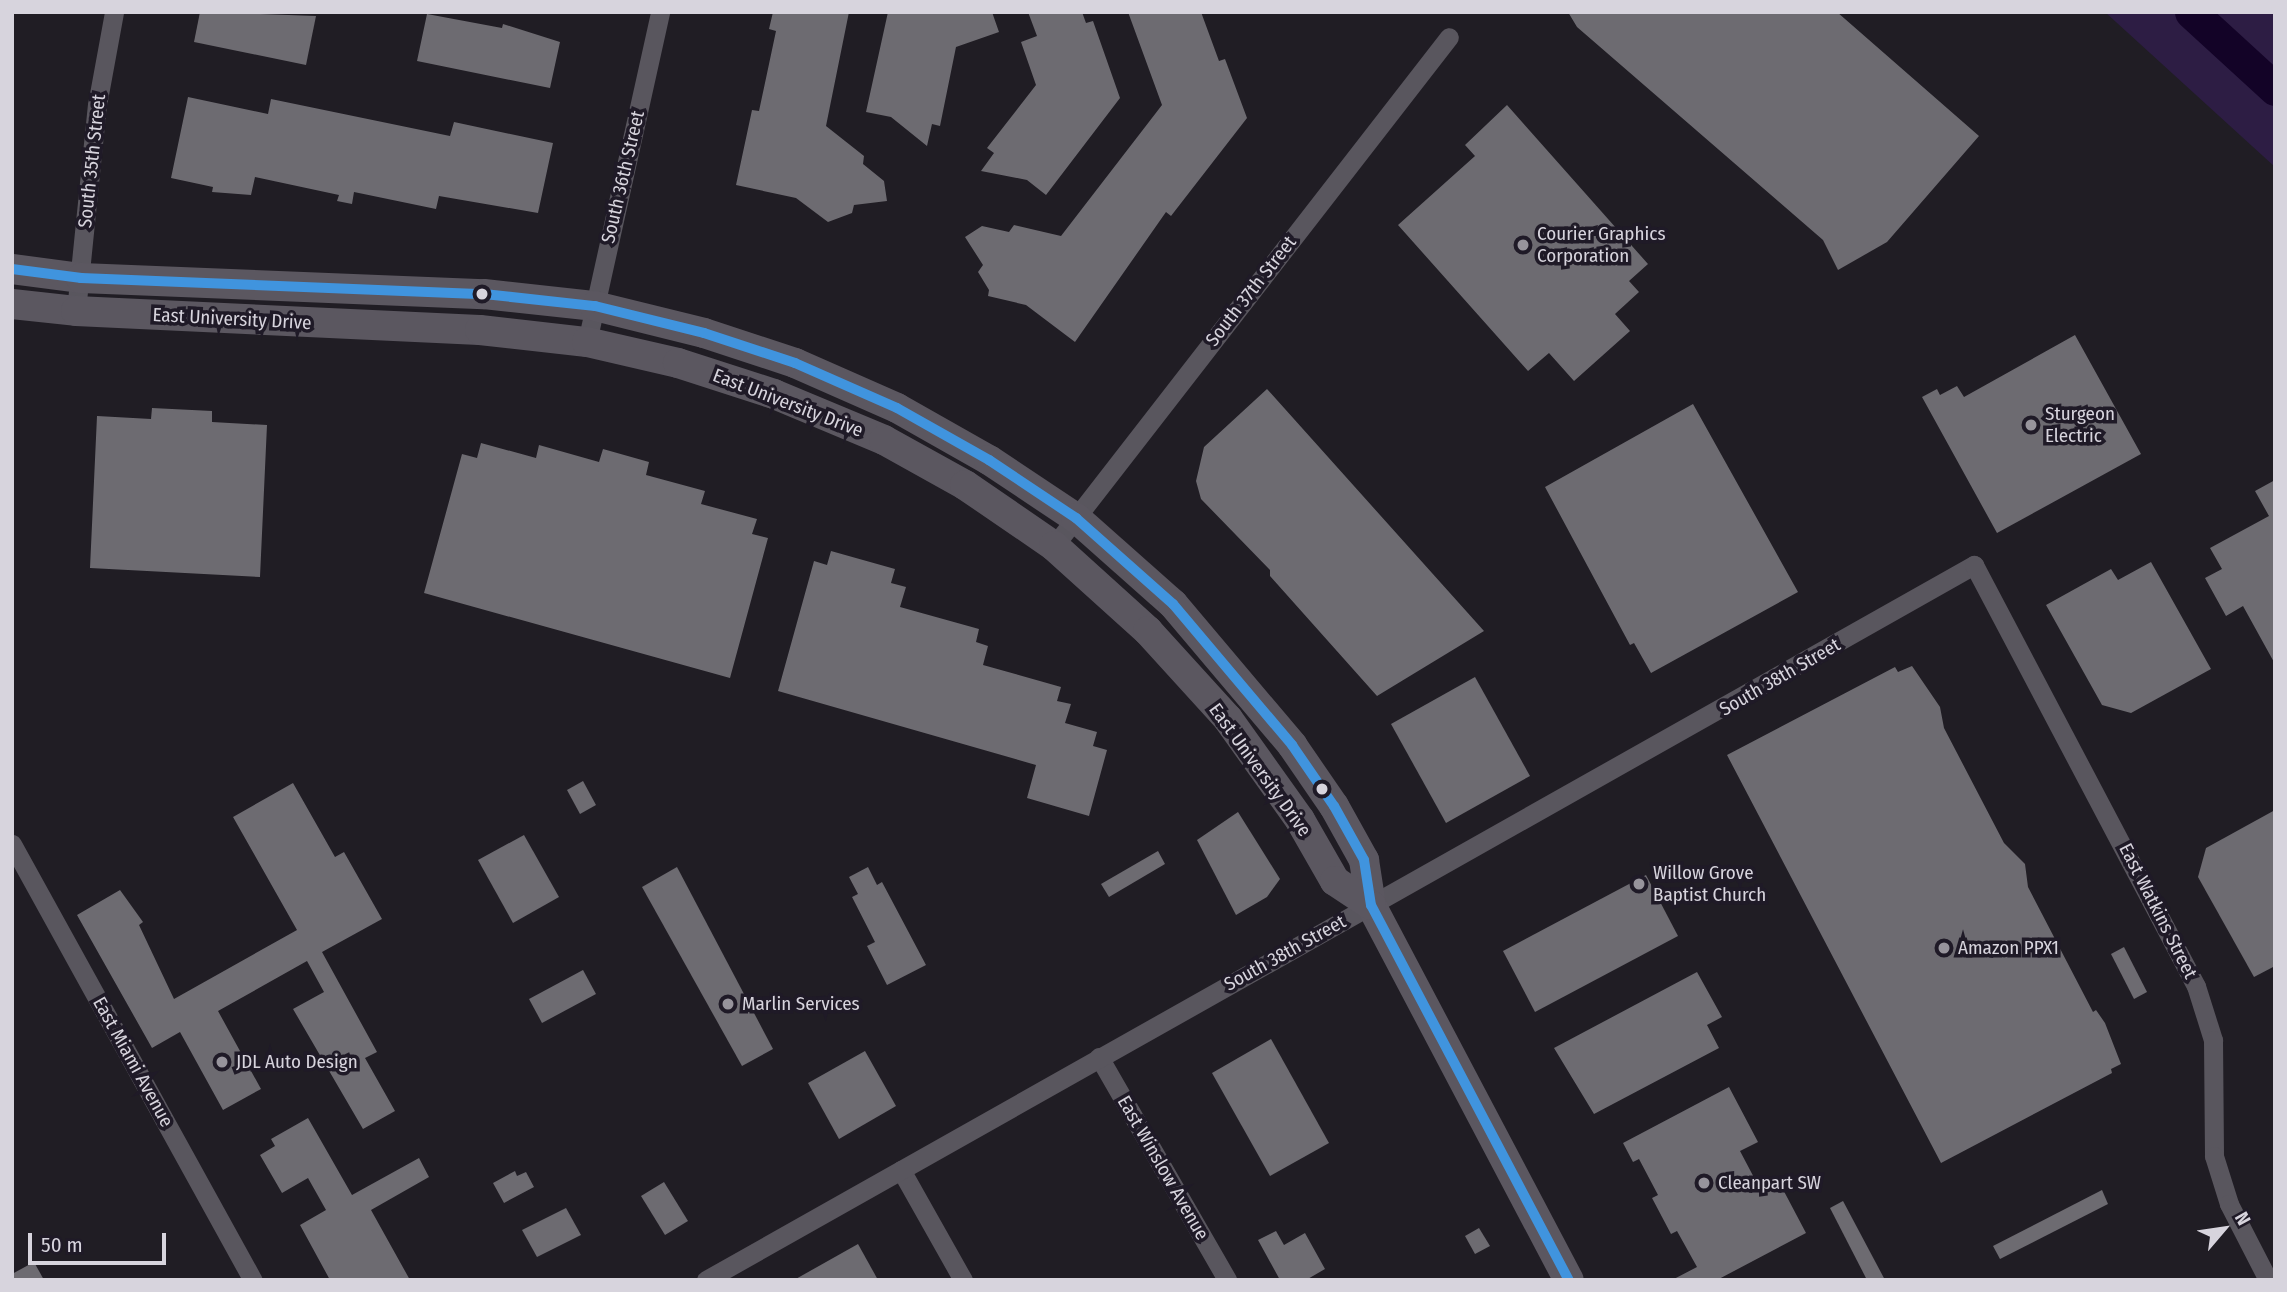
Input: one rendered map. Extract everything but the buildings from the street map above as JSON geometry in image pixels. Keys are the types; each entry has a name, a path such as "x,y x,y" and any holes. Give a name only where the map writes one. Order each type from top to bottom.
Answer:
{"main road":[{"name":"East University Drive","path":"12,269 81,278 484,294 595,306 704,333 846,386 989,460 1076,517 1173,604 1254,695 1334,806 1364,860 1371,905 1569,1280"},
{"name":"East University Drive","path":"12,304 76,311 480,330 587,342 678,363 762,390 884,440 965,485 1054,546 1148,631 1228,719 1300,820 1335,881 1371,905"}],"street":[{"name":"South 35th Street","path":"76,311 97,105 114,12"},
{"name":"South 36th Street","path":"587,342 660,12"},
{"name":"South 37th Street","path":"1054,546 1449,37"},
{"name":"South 38th Street","path":"706,1280 1974,565"},
{"name":"East Watkins Street","path":"1974,565 2196,986 2213,1041 2214,1156 2229,1204 2268,1280"},
{"name":"East Miami Avenue","path":"12,844 253,1280"},
{"name":"East Winslow Avenue","path":"1099,1057 1227,1280"},
{"path":"901,1170 963,1280"}],"shaded area":[{"path":"2105,12 2275,12 2275,167"}],"waterway":[{"path":"2191,12 2275,89"}],"transit line":[{"path":"12,269 81,278 484,294 595,306 704,333 795,363 897,408 989,460 1076,518 1173,604 1292,745 1334,806 1364,860 1371,905 1569,1280"}],"place":[{"name":"Courier Graphics Corporation","path":"1523,245"},
{"name":"Sturgeon Electric","path":"2031,425"},
{"name":"Willow Grove Baptist Church","path":"1639,884"},
{"name":"Amazon PPX1","path":"1944,948"},
{"name":"Marlin Services","path":"728,1004"},
{"name":"JDL Auto Design","path":"222,1062"},
{"name":"Cleanpart SW","path":"1704,1183"}]}
